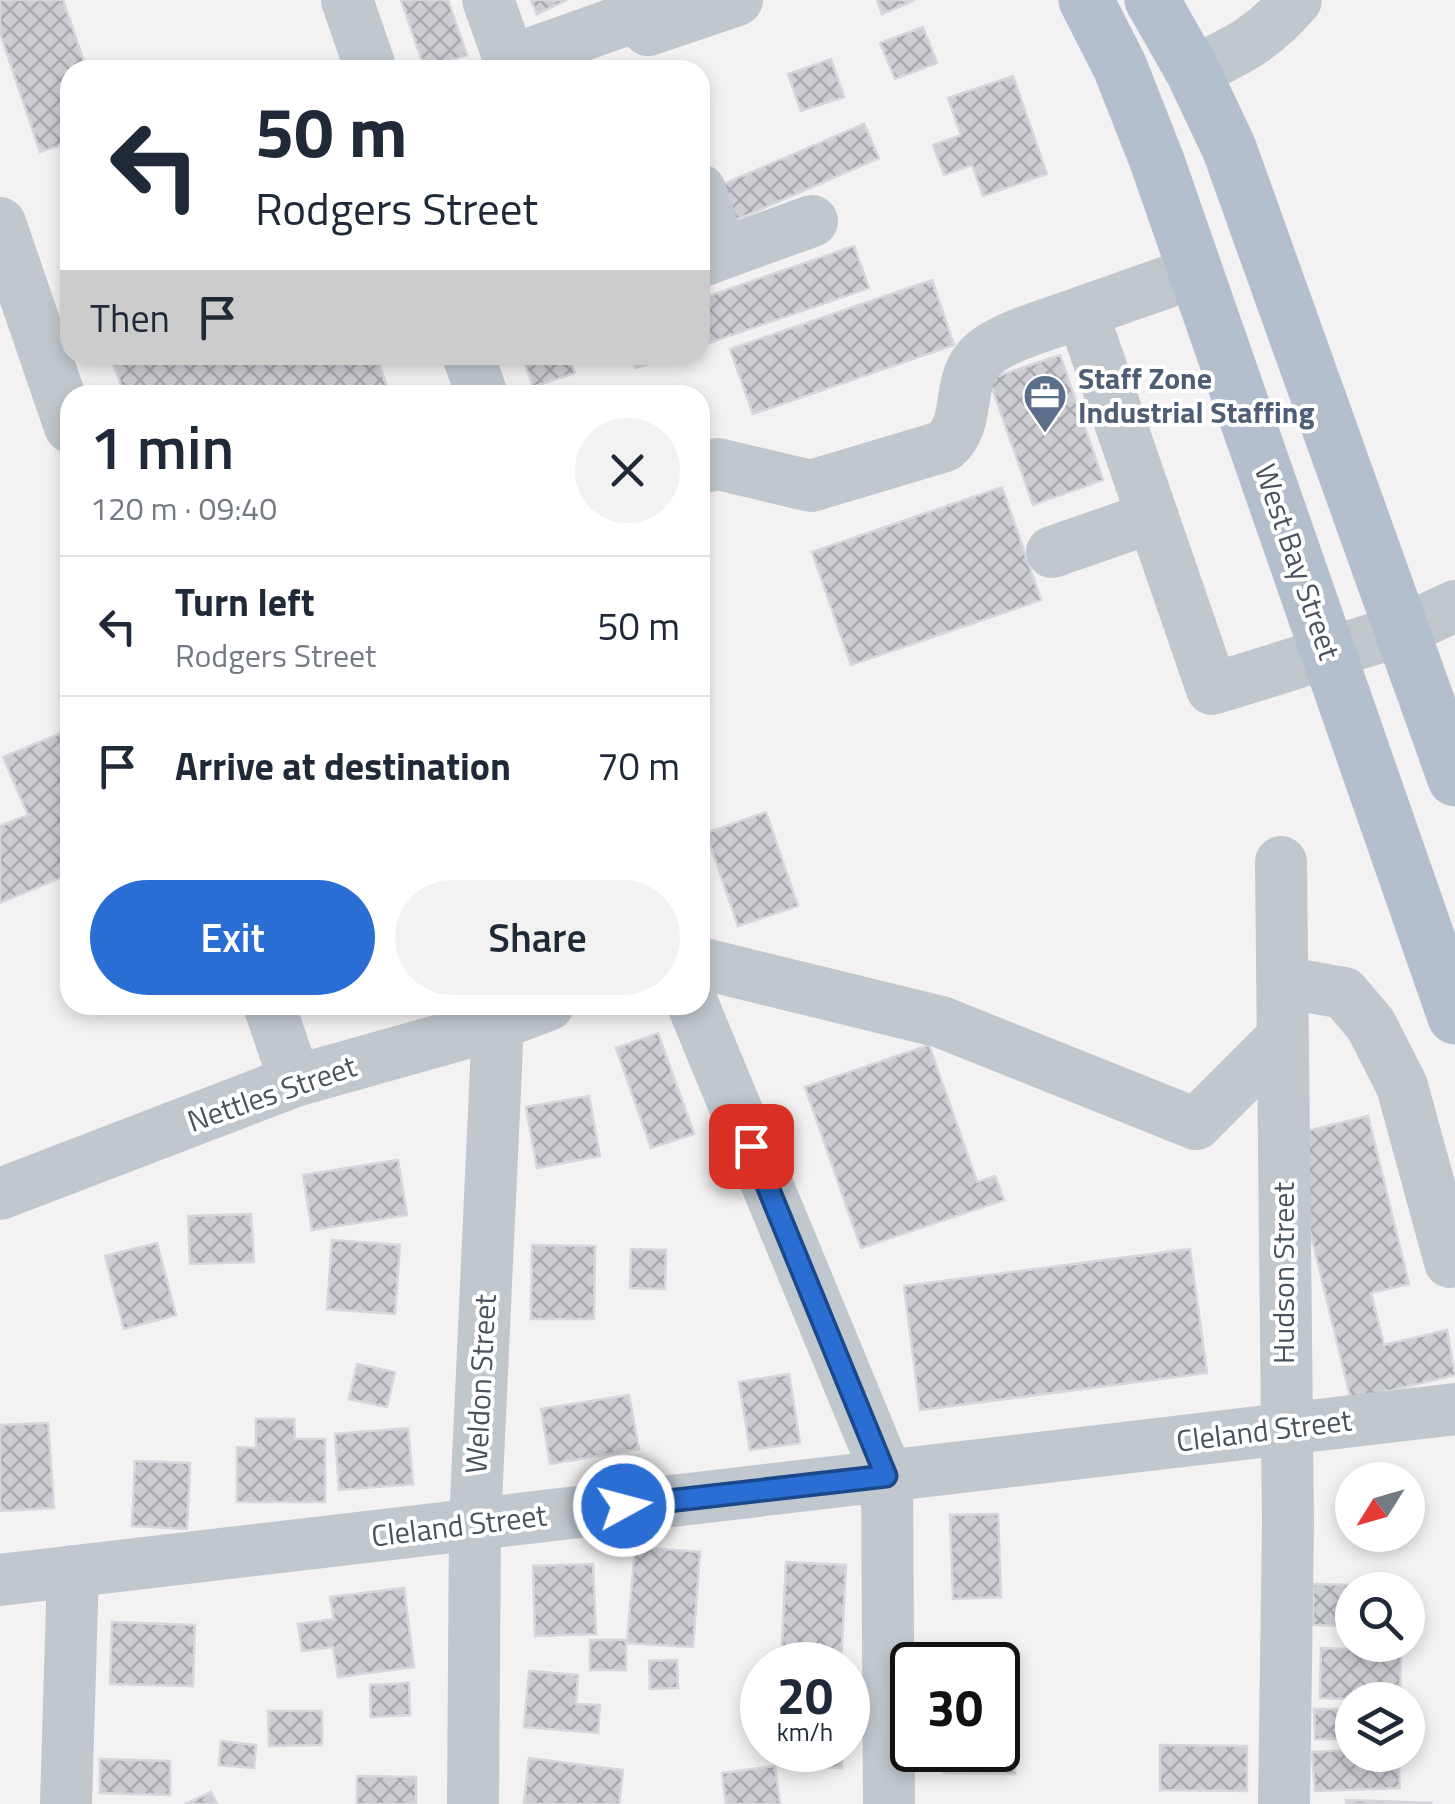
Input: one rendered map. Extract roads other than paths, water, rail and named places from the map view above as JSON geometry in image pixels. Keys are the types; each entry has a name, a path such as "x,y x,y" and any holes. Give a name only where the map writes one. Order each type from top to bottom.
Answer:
{"main road":[{"name":"West Bay Street","path":"1086,0 1120,67 1196,272 1455,1017"},
{"path":"1152,0 1193,72 1229,148 1455,779"}],"street":[{"path":"347,0 368,60"},
{"path":"488,0 509,60"},
{"path":"533,60 737,0"},
{"path":"1193,72 1246,46 1274,26 1296,0"},
{"path":"710,258 812,221"},
{"path":"0,223 60,398"},
{"path":"710,466 718,464 811,486 945,446 958,434 975,362 994,346 1196,272"},
{"path":"1082,312 1212,689 1403,630 1455,606"},
{"path":"1052,552 1153,517"},
{"name":"Hudson Street","path":"1281,862 1288,1524 1284,1804"},
{"path":"710,965 941,1022 1196,1124 1282,1038"},
{"path":"1282,982 1344,994 1371,1026 1402,1086 1453,1269"},
{"path":"272,1015 295,1082"},
{"name":"Nettles Street","path":"0,1194 295,1082 522,1015"},
{"path":"697,1015 886,1476 889,1804"},
{"name":"Weldon Street","path":"473,1804 475,1524 498,1024"},
{"name":"Cleland Street","path":"0,1580 1455,1409"},
{"path":"66,1804 73,1572"}],"place":[{"name":"Staff Zone Industrial Staffing","path":"1045,434"}]}
